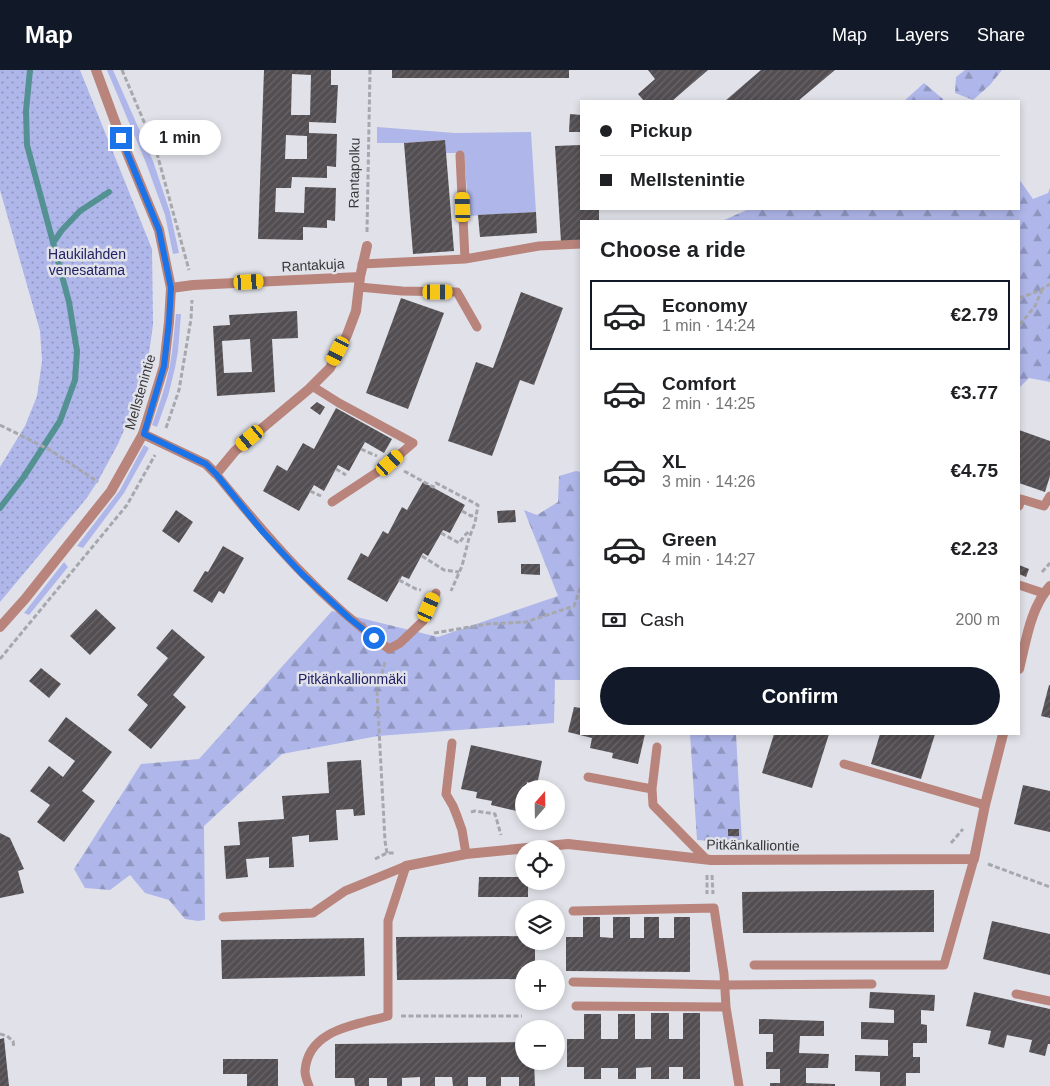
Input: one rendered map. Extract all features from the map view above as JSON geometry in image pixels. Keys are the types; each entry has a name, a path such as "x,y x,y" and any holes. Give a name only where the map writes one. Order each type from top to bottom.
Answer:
{"street":[{"name":"Mellstenintie","path":"0,627 25,599 111,491 144,434 164,366 171,288 159,230 121,138 96,70"},
{"path":"359,282 367,246"},
{"name":"Rantakuja","path":"171,288 193,285 359,282 356,311 347,335 330,368 312,386 235,451 216,474"},
{"path":"144,434 206,464 216,474"},
{"path":"1020,665 1030,622 1047,590"},
{"path":"974,859 1003,735"},
{"name":"Pitkänkalliontie","path":"406,866 466,854 568,844 709,859 974,859"}],"lane":[{"path":"460,154 465,259"},
{"path":"362,264 465,259 539,246 580,244"},
{"path":"359,282 402,292 457,292 477,328"},
{"path":"312,386 339,403 413,443 390,463 332,502"},
{"path":"216,474 263,532 302,574 349,618 389,649 400,643 423,621 436,592"},
{"path":"1020,502 1021,499 1044,506 1050,496"},
{"path":"1020,585 1047,590"},
{"path":"452,743 446,794 453,806 462,830 466,854"},
{"path":"657,747 652,789 653,805 709,859"},
{"path":"844,764 985,805"},
{"path":"588,777 652,789"},
{"path":"754,965 944,965 974,859"},
{"path":"223,917 313,912 345,892 406,866"},
{"path":"308,1086 305,1072 308,1057 318,1041 337,1030 388,1016 388,921 406,866"},
{"path":"573,911 711,908 725,985 726,1007 739,1086"},
{"path":"573,982 725,985 872,984"},
{"path":"1016,994 1050,1002"},
{"path":"576,1006 726,1007"}],"path":[{"path":"0,659 126,505 162,443 179,390 191,319 193,285 156,150 122,70"},
{"name":"Rantapolku","path":"367,246 370,70"},
{"path":"1020,298 1042,290 1050,284"},
{"path":"1020,323 1035,306 1042,290"},
{"path":"0,425 50,450 111,491"},
{"path":"390,463 434,487 436,482 478,505 476,523 451,592 416,590 399,580"},
{"path":"462,512 471,516 477,514"},
{"path":"441,533 459,543 472,530"},
{"path":"422,556 444,570 459,572"},
{"path":"574,606 580,589"},
{"path":"427,635 488,624 526,622 580,605"},
{"path":"387,854 376,692 389,649"},
{"path":"947,845 963,830 970,801"},
{"path":"457,816 475,811 495,814 502,838"},
{"path":"375,860 387,854 397,852"},
{"path":"709,859 711,908"},
{"path":"974,859 1050,888"},
{"path":"388,1016 522,1016"},
{"path":"0,1034 7,1036 13,1041 14,1048"}],"green space":[{"name":"Haukilahden venesatama","path":"0,70 80,70 152,249 153,325 145,381 118,444 98,481 86,499 0,602 0,467 25,426 37,396 42,361 40,331 0,190"},
{"path":"107,70 113,70 153,161 170,212 179,253 173,254 165,215 146,163"},
{"path":"965,70 1002,70 990,85 973,100 955,93 956,77"},
{"path":"924,83 943,99 943,100 905,100"},
{"path":"377,127 455,133 531,132 536,212 469,216 464,153 446,153 444,140 377,143"},
{"path":"1020,180 1033,199 1048,193 1050,188 1050,382 1029,378 1020,387 1020,220 724,220 747,210 1020,210"},
{"path":"176,314 181,314 178,351 168,396 157,427 152,425 170,365"},
{"path":"144,445 149,448 124,493 83,548 77,546 120,490"},
{"name":"Pitkänkallionmäki","path":"576,471 580,472 580,680 555,680 554,723 378,736 282,754 204,826 205,920 185,919 169,900 145,893 130,875 110,890 85,888 74,869 141,764 199,759 332,611 438,637 558,596 524,510 537,515 558,502 559,476"},
{"path":"64,562 68,567 29,615 24,613"},
{"path":"690,735 736,735 742,843 697,840"}],"building":[{"path":"264,70 331,70 331,85 338,85 336,123 309,122 309,133 337,134 336,167 327,166 327,178 292,177 291,188 276,188 275,212 304,213 305,187 336,188 335,221 327,220 327,228 303,227 303,240 258,239","holes":["292,74 311,75 310,115 291,115","286,135 307,136 307,159 285,159"]},
{"path":"392,70 569,70 569,78 392,78"},
{"path":"648,70 708,70 673,100 643,100 638,94 655,79"},
{"path":"761,70 835,70 799,100 726,100"},
{"path":"570,114 580,115 580,132 569,132"},
{"path":"445,140 454,251 413,254 404,143"},
{"path":"580,145 580,210 599,210 599,220 580,220 580,241 561,242 555,146"},
{"path":"536,212 537,233 480,237 478,215"},
{"path":"521,292 563,308 534,385 520,380 492,456 448,441 476,362 493,368"},
{"path":"401,298 444,313 408,409 366,393"},
{"path":"297,311 298,338 272,339 275,392 217,396 213,326 230,325 229,315","holes":["250,339 252,372 224,373 222,341"]},
{"path":"317,402 325,407 320,415 310,408"},
{"path":"336,408 392,439 384,453 365,442 349,471 338,465 324,491 314,485 299,511 263,491 277,465 287,471 303,443 314,449"},
{"path":"1020,430 1050,441 1050,476 1045,492 1020,483"},
{"path":"423,482 465,505 450,533 443,530 428,556 423,553 409,579 402,576 387,602 347,579 361,553 368,557 383,531 388,534 402,507 407,510"},
{"path":"176,510 193,522 179,543 162,531"},
{"path":"515,510 516,522 498,523 497,511"},
{"path":"223,546 244,558 224,594 219,591 212,603 193,591 205,571 208,572"},
{"path":"521,564 540,564 540,575 521,574"},
{"path":"1020,565 1029,569 1026,577 1020,574"},
{"path":"96,609 116,628 90,655 70,636"},
{"path":"172,629 205,657 173,695 186,707 151,749 128,730 148,705 137,695 168,658 156,648"},
{"path":"41,668 61,684 49,698 29,681"},
{"path":"1050,685 1050,718 1041,716"},
{"path":"574,707 580,708 580,735 568,732"},
{"path":"66,717 112,752 82,791 95,801 64,842 37,822 50,805 30,791 49,766 63,777 75,761 48,741"},
{"path":"580,735 645,735 638,764 612,758 613,753 590,748 592,738"},
{"path":"774,735 829,735 812,788 762,773"},
{"path":"880,735 935,735 921,779 871,764"},
{"path":"471,745 542,761 538,780 515,780 515,811 491,805 492,801 476,798 477,792 461,789"},
{"path":"361,760 365,815 354,816 353,809 336,810 338,840 309,842 309,835 292,837 294,867 269,868 269,857 246,859 248,877 226,879 224,846 240,845 238,822 284,819 282,796 329,793 327,762"},
{"path":"1023,785 1050,791 1050,832 1014,824"},
{"path":"728,829 739,829 739,836 728,836"},
{"path":"0,833 10,838 24,869 18,871 24,893 0,898"},
{"path":"479,877 515,877 515,890 528,890 528,897 478,897"},
{"path":"934,890 934,932 743,933 742,892"},
{"path":"583,917 600,917 600,937 613,938 613,917 630,917 630,938 644,938 644,917 659,917 659,938 674,938 674,917 690,917 690,972 566,971 566,937 583,937"},
{"path":"992,921 1050,934 1050,975 983,959"},
{"path":"515,936 515,950 535,950 535,960 515,960 515,979 397,980 396,937"},
{"path":"364,938 365,976 222,979 221,940"},
{"path":"870,992 935,995 934,1011 921,1010 921,1024 927,1025 927,1043 913,1043 913,1057 920,1057 920,1073 906,1073 906,1086 880,1086 880,1072 855,1071 855,1055 888,1056 888,1040 861,1039 861,1022 894,1023 894,1010 869,1008"},
{"path":"974,992 1050,1009 1050,1044 1048,1044 1045,1056 1029,1052 1032,1040 1007,1035 1004,1048 988,1044 991,1031 966,1026"},
{"path":"651,1013 669,1013 669,1039 683,1039 683,1013 700,1013 700,1079 683,1079 683,1067 669,1067 669,1079 651,1079 651,1067 636,1068 636,1079 618,1079 618,1068 601,1068 601,1079 584,1079 584,1067 567,1067 567,1039 584,1039 584,1014 601,1014 601,1039 618,1039 618,1014 635,1014 635,1039 651,1039"},
{"path":"759,1019 824,1021 824,1036 800,1036 799,1053 829,1054 828,1068 806,1068 806,1083 835,1084 835,1086 770,1086 770,1083 780,1083 780,1069 766,1069 766,1052 773,1052 773,1034 759,1034"},
{"path":"4,1038 9,1086 0,1086 0,1039"},
{"path":"515,1042 515,1070 534,1070 535,1086 519,1086 519,1077 501,1077 501,1086 486,1086 486,1077 468,1077 468,1086 453,1086 452,1077 435,1077 435,1086 420,1086 420,1077 402,1078 402,1086 387,1086 387,1078 369,1078 369,1086 355,1086 354,1078 335,1078 335,1044"},
{"path":"223,1059 278,1059 278,1086 247,1086 247,1074 223,1074"}],"waterway":[{"path":"0,508 23,478 60,421 75,380 77,351 69,302 27,145 26,111 30,70"},
{"path":"53,243 62,230 80,211 109,192"}],"route":[{"path":"121,138 159,230 171,288 164,366 144,434 206,464 263,532 302,574 349,618 374,638"}]}
